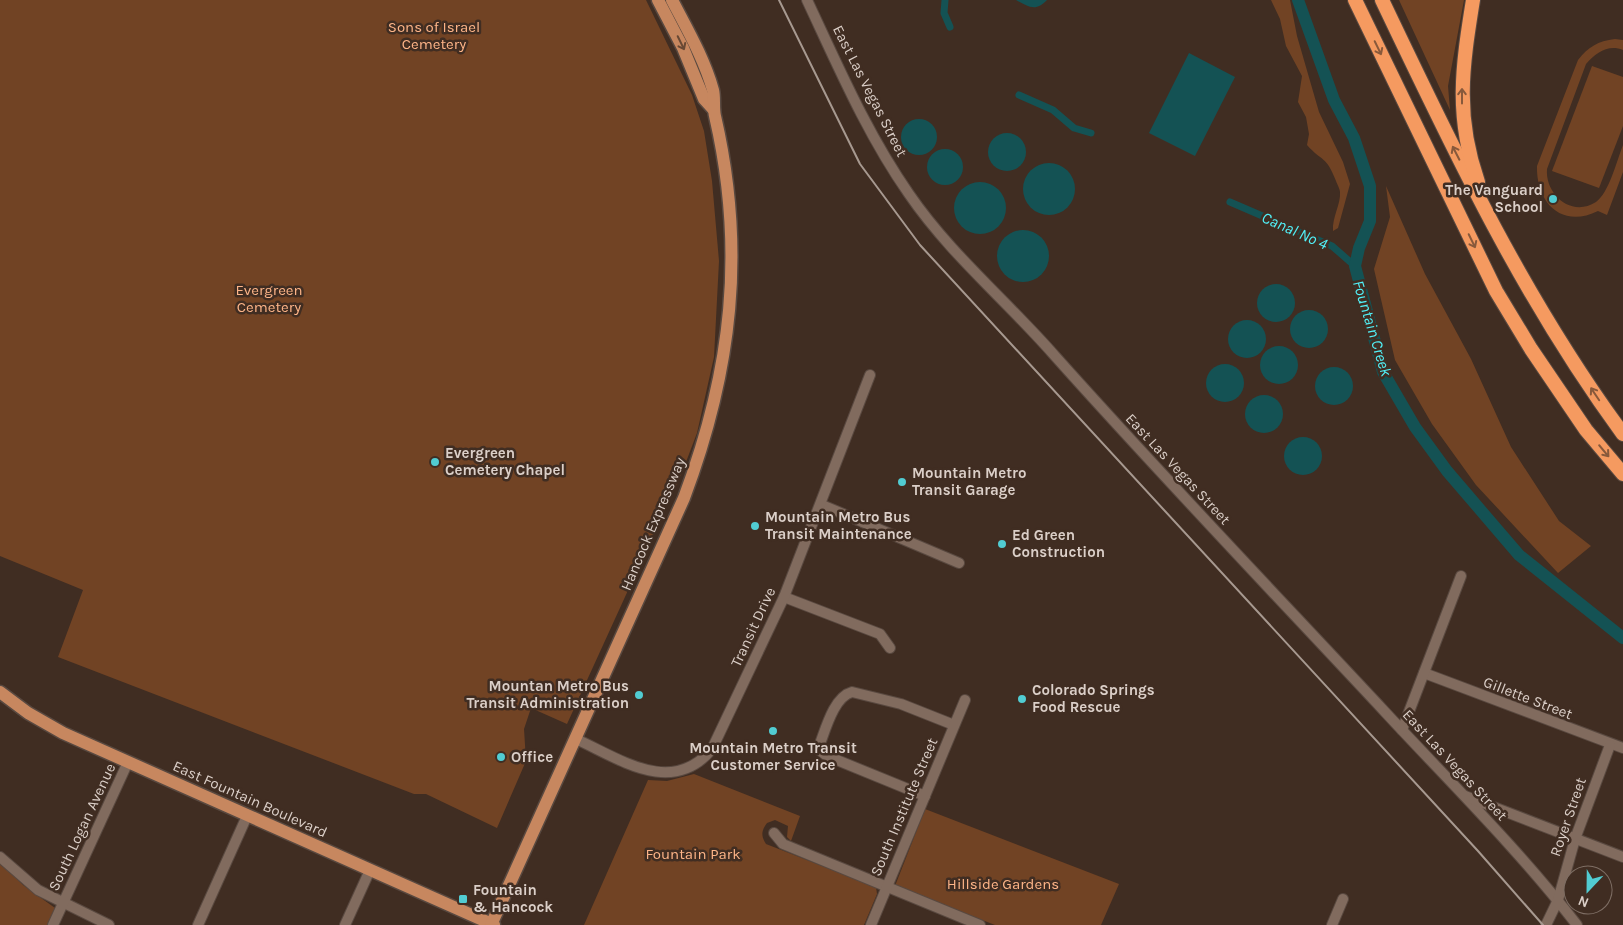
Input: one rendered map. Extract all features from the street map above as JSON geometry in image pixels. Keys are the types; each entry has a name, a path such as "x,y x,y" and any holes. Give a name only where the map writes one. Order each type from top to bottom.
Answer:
{"highway":[{"path":"1355,0 1496,292 1531,349 1586,430 1623,474"},
{"path":"1382,0 1493,228 1554,334 1623,434"},
{"path":"1473,0 1461,91 1462,110 1473,169 1493,228"}],"main road":[{"name":"Hancock Expressway","path":"658,0 690,64 704,99 714,110"},
{"name":"Hancock Expressway","path":"492,925 684,498 707,434 722,364 730,306 731,240 726,169 714,110 713,92 708,76 672,0"},
{"name":"East Fountain Boulevard","path":"0,692 47,724 247,816 492,925"}],"street":[{"name":"East Las Vegas Street","path":"807,0 872,136 932,227 1053,353 1114,423 1463,795 1558,900 1577,925"},
{"name":"Transit Drive","path":"576,739 651,772 675,772 696,764 705,758 718,739 784,597 822,505 824,489 870,375"},
{"path":"822,505 959,563"},
{"path":"1402,730 1461,576"},
{"path":"784,597 880,634 890,648"},
{"name":"Gillette Street","path":"1424,673 1610,745 1623,748"},
{"path":"925,796 827,756 818,749 837,704 845,694 852,692 901,704 954,725"},
{"name":"South Institute Street","path":"871,925 965,700"},
{"name":"Royer Street","path":"1546,925 1558,900 1575,839 1610,745"},
{"name":"South Logan Avenue","path":"53,925 128,762"},
{"path":"1463,795 1623,857"},
{"path":"198,925 247,816"},
{"path":"774,832 783,844 980,925"},
{"path":"0,857 30,885 62,904 109,925"},
{"path":"345,925 370,870"},
{"path":"1332,925 1343,899"}],"green space":[{"name":"Evergreen Cemetery","path":"0,0 646,0 692,95 704,131 712,181 719,261 714,357 697,433 678,483 663,506 656,529 567,724 531,708 524,729 526,761 497,828 426,794 414,794 58,657 83,590 0,556"},
{"path":"1271,0 1290,0 1297,36 1319,112 1343,162 1350,184 1338,228 1333,231 1340,189 1326,163 1307,145 1309,134 1306,117 1298,102 1302,76 1286,46 1280,19"},
{"path":"1399,0 1464,0 1448,86 1450,110"},
{"path":"1615,39 1623,40 1623,50 1618,48 1607,49 1594,56 1586,64 1547,169 1550,187 1555,195 1561,201 1578,207 1587,206 1601,198 1609,184 1623,145 1623,172 1607,215 1598,211 1585,216 1573,217 1554,209 1546,201 1541,191 1537,166 1578,60 1594,45"},
{"path":"1592,66 1623,77 1623,126 1599,188 1552,171"},
{"path":"1386,186 1425,274 1471,359 1511,447 1559,521 1591,546 1558,573 1476,485 1432,424 1395,360 1374,269 1390,217"},
{"name":"Fountain Park","path":"694,774 800,816 791,841 787,837 788,826 775,820 767,823 762,834 766,844 876,887 877,894 864,925 584,925 648,780 667,781"},
{"name":"Hillside Gardens","path":"925,809 1119,884 1101,925 995,925 895,886"},
{"path":"0,862 23,885 55,908 50,925 0,925"}],"water":[{"path":"1016,0 1047,0 1039,6 1032,7"},
{"path":"1189,53 1235,77 1195,156 1149,133"},
{"path":"919,119 926,120 932,124 936,130 936,144 932,150 926,154 919,155 912,154 906,150 902,144 901,137 902,130 906,124 912,120"},
{"path":"1007,133 1014,134 1020,139 1025,145 1025,159 1020,165 1014,170 1007,171 1000,170 994,165 989,159 988,152 989,145 994,139 1000,134"},
{"path":"945,149 952,150 958,154 962,160 962,174 958,180 952,184 945,185 938,184 932,180 928,174 927,167 928,160 932,154 938,150"},
{"path":"1044,163 1054,163 1063,167 1071,175 1075,189 1071,203 1063,211 1054,215 1044,215 1035,211 1027,203 1023,194 1023,184 1027,175 1035,167"},
{"path":"975,182 985,182 994,186 1002,194 1006,208 1002,222 994,230 985,234 975,234 966,230 958,222 954,213 954,203 958,194 966,186"},
{"path":"1018,230 1028,230 1037,234 1045,242 1049,256 1045,270 1037,278 1028,282 1018,282 1009,278 1001,270 997,261 997,251 1001,242 1009,234"},
{"path":"1276,284 1289,290 1295,303 1289,316 1276,322 1263,316 1257,303 1263,290"},
{"path":"1309,310 1322,316 1328,329 1322,342 1309,348 1296,342 1290,329 1296,316"},
{"path":"1247,320 1260,326 1266,339 1260,352 1247,358 1234,352 1228,339 1234,326"},
{"path":"1279,346 1292,352 1298,365 1292,378 1279,384 1266,378 1260,365 1266,352"},
{"path":"1225,364 1238,370 1244,383 1238,396 1225,402 1212,396 1206,383 1212,370"},
{"path":"1334,367 1347,373 1353,386 1347,399 1334,405 1321,399 1315,386 1321,373"},
{"path":"1264,395 1277,401 1283,414 1277,427 1264,433 1251,427 1245,414 1251,401"},
{"path":"1303,437 1316,443 1322,456 1316,469 1303,475 1290,469 1284,456 1290,443"}],"waterway":[{"name":"Canal No 4","path":"945,0 944,13 950,27"},
{"name":"Fountain Creek","path":"1298,0 1334,100 1354,138 1370,186 1370,221 1359,248 1355,266 1383,372 1415,427 1447,471 1519,555 1623,638"},
{"name":"Canal No 4","path":"1019,95 1053,110 1074,128 1091,133"},
{"name":"Canal No 4","path":"1230,202 1332,246 1355,266"}],"railway":[{"path":"779,0 860,164 920,245 1478,851 1543,925"}],"place":[{"name":"The Vanguard School","path":"1553,199"},
{"name":"Evergreen Cemetery Chapel","path":"435,462"},
{"name":"Mountain Metro Transit Garage","path":"902,482"},
{"name":"Mountain Metro Bus Transit Maintenance","path":"755,526"},
{"name":"Ed Green Construction","path":"1002,544"},
{"name":"Mountan Metro Bus Transit Administration","path":"639,695"},
{"name":"Colorado Springs Food Rescue","path":"1022,699"},
{"name":"Mountain Metro Transit Customer Service","path":"773,731"},
{"name":"Office","path":"501,757"},
{"name":"Fountain & Hancock","path":"463,899"}],"park label":[{"name":"Sons of Israel Cemetery","path":"434,36"}]}
